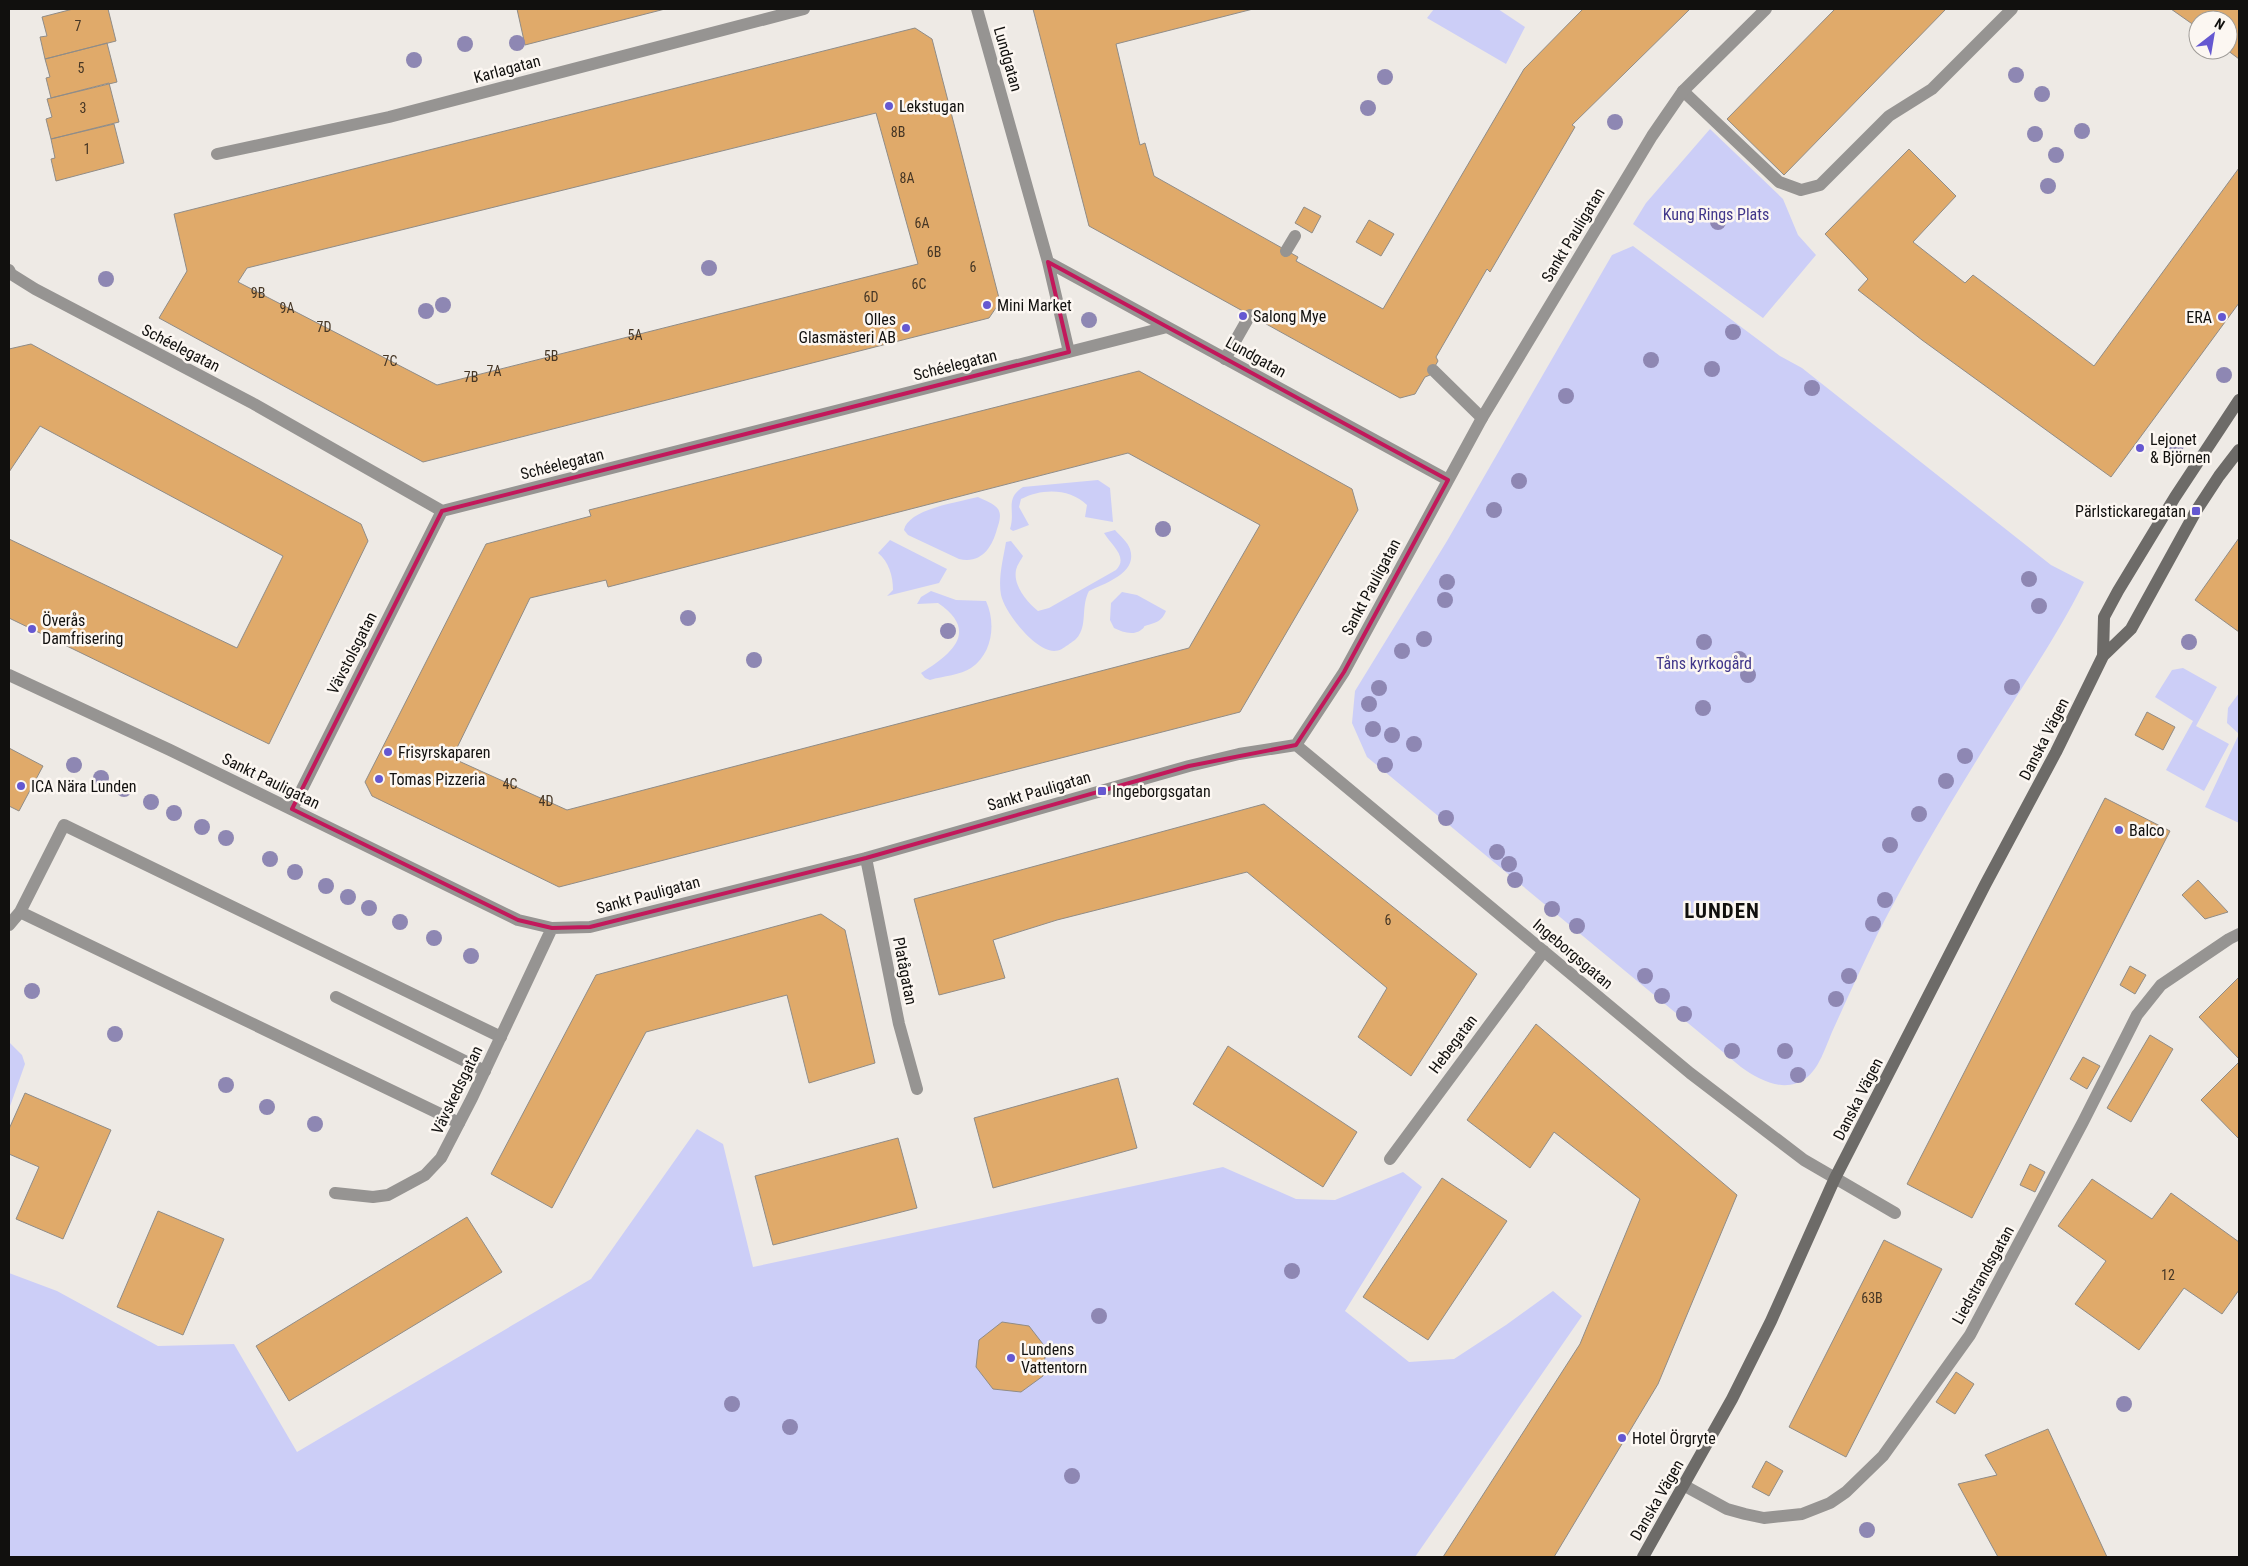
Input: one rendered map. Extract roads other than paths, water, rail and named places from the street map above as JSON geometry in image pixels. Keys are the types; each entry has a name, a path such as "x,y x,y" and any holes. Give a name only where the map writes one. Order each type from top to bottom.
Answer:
{"street":[{"name":"Karlagatan","path":"217,154 389,117 804,9"},
{"name":"Lundgatan","path":"977,9 1048,262 1069,352"},
{"name":"Sankt Pauligatan","path":"9,675 292,809 518,920 552,928 590,927 866,858 1189,766 1239,754 1296,745 1344,672 1482,418 1632,168 1683,90 1766,9"},
{"path":"1683,90 1779,182 1800,190 1820,185 1889,116 1932,89 2012,9"},
{"path":"1286,251 1295,236"},
{"name":"Lundgatan","path":"1048,262 1448,480"},
{"name":"Schéelegatan","path":"10,273 126,338 254,404 442,511 1167,327"},
{"path":"1225,359 1250,315"},
{"path":"1434,370 1482,418"},
{"name":"Danska Vägen","path":"2103,656 2104,618 2115,597 2175,497 2239,400"},
{"name":"Danska Vägen","path":"1644,1557 1732,1399 1767,1329 1835,1178 1984,885 2056,752 2103,656 2131,629 2196,511 2239,450"},
{"name":"Vävstolsgatan","path":"292,809 442,511"},
{"name":"Ingeborgsgatan","path":"1296,745 1690,1073 1804,1160 1896,1213"},
{"path":"9,925 20,912 64,825 501,1037"},
{"name":"Platågatan","path":"866,858 899,1024 917,1089"},
{"path":"20,912 460,1123"},
{"name":"Vävskedsgatan","path":"335,1193 373,1197 388,1195 426,1175 441,1158 460,1123 552,928"},
{"name":"Liedstrandsgatan","path":"1685,1486 1727,1509 1764,1518 1783,1517 1802,1514 1830,1503 1846,1492 1877,1462 1970,1335 2083,1122 2137,1015 2161,985 2239,934"},
{"name":"Hebegatan","path":"1390,1159 1544,951"},
{"path":"336,997 484,1071"}],"place":[{"name":"Lekstugan","path":"889,106"},
{"name":"Mini Market","path":"987,305"},
{"name":"Salong Mye","path":"1243,316"},
{"name":"ERA","path":"2222,317"},
{"name":"Olles Glasmästeri AB","path":"906,328"},
{"name":"Lejonet & Björnen","path":"2140,448"},
{"name":"Pärlstickaregatan","path":"2196,511"},
{"name":"Överås Damfrisering","path":"32,629"},
{"name":"Frisyrskaparen","path":"388,752"},
{"name":"Tomas Pizzeria","path":"379,779"},
{"name":"ICA Nära Lunden","path":"21,786"},
{"name":"Ingeborgsgatan","path":"1102,791"},
{"name":"Balco","path":"2119,830"},
{"name":"Lundens Vattentorn","path":"1011,1358"},
{"name":"Hotel Örgryte","path":"1622,1438"}],"district":[{"name":"LUNDEN","path":"1722,911"}],"park label":[{"name":"Kung Rings Plats","path":"1716,214"},
{"name":"Tåns kyrkogård","path":"1704,663"}]}
